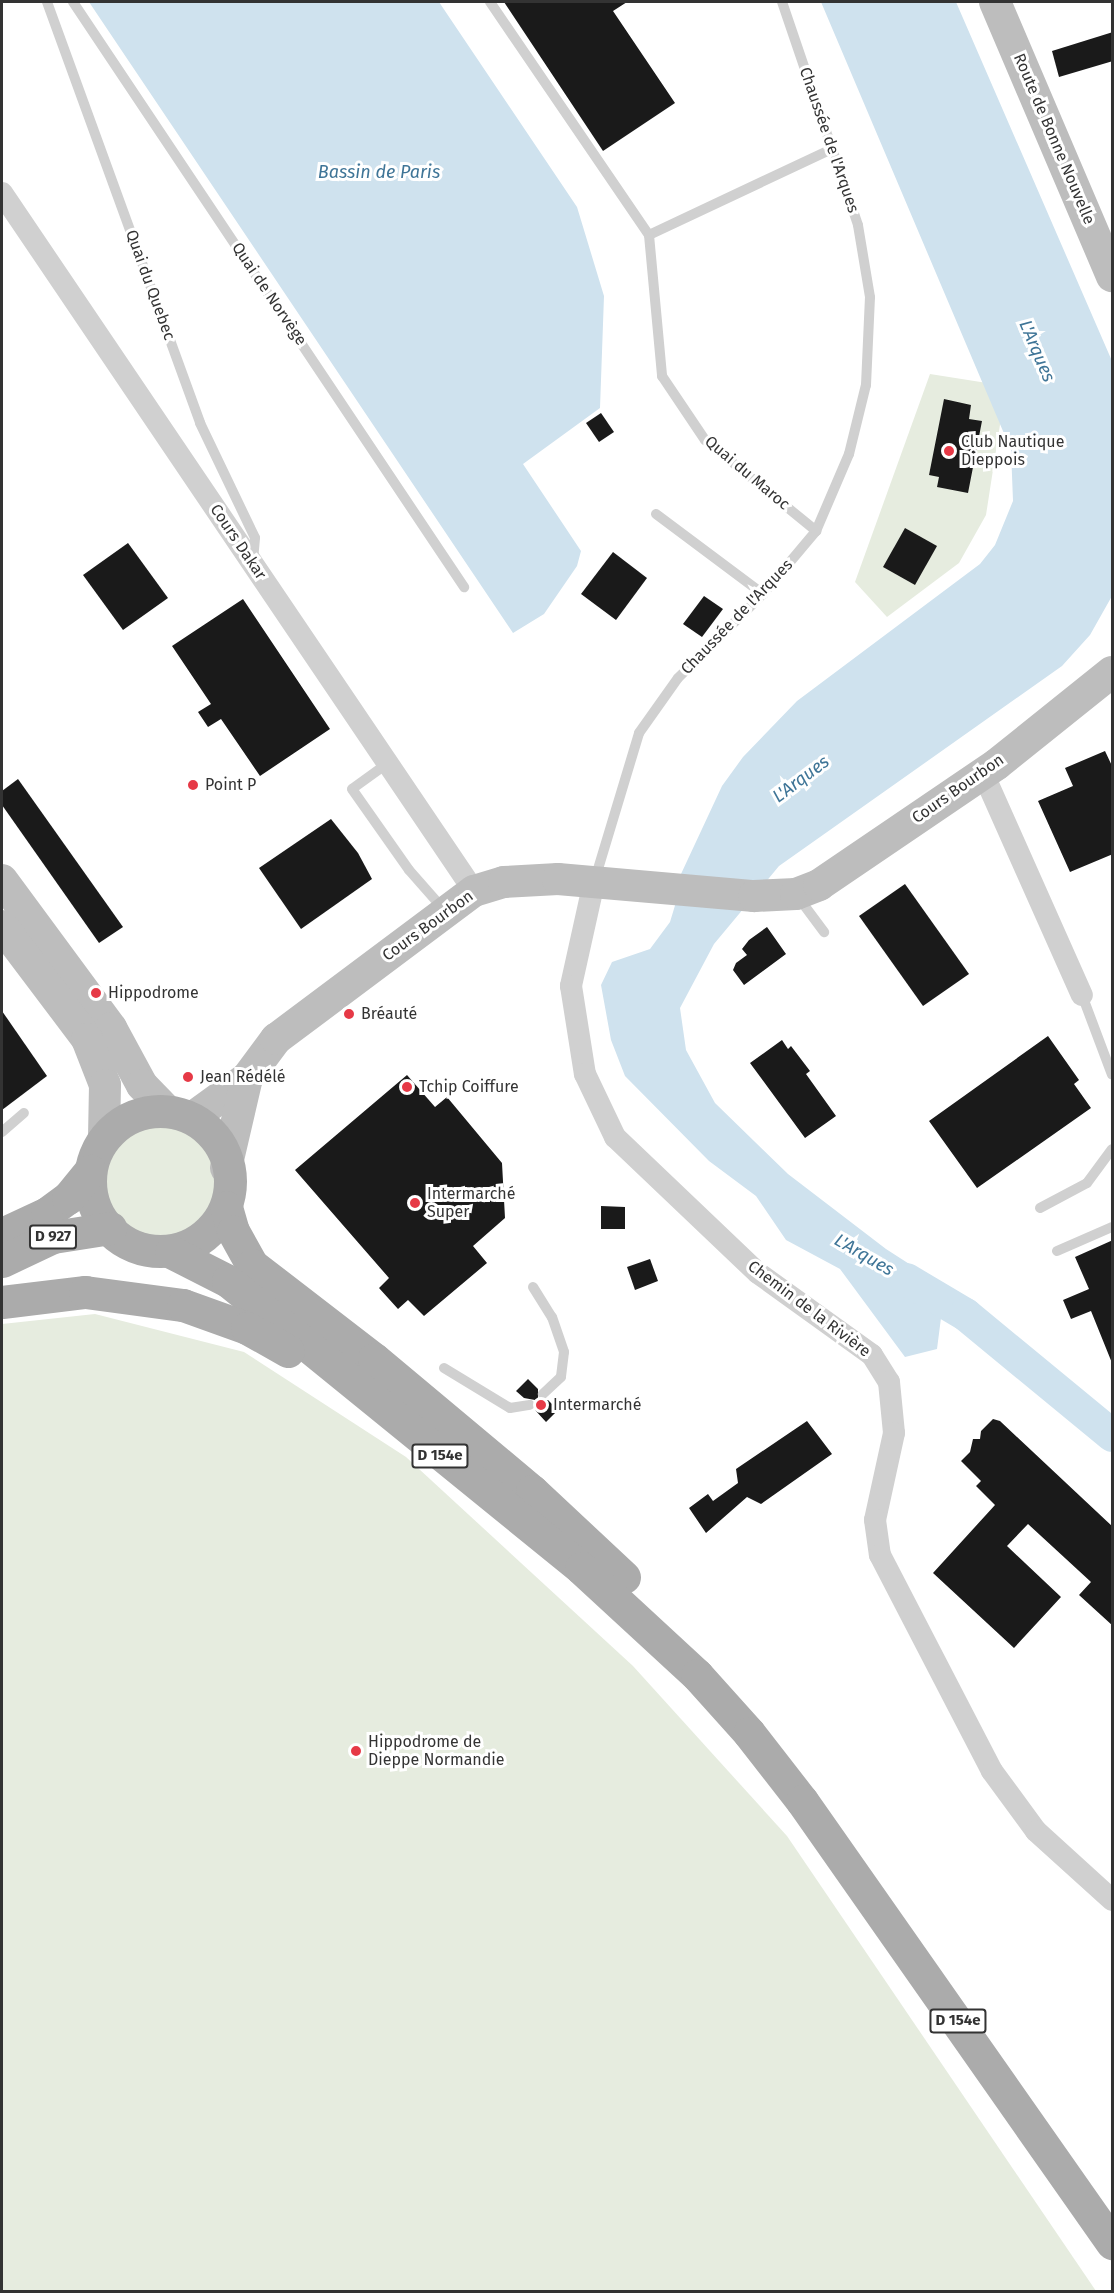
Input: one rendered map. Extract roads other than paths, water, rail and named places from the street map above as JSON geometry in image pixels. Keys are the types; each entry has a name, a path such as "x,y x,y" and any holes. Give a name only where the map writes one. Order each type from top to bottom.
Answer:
{"main road":[{"name":"Route de Bonne Nouvelle","path":"995,2 1113,276"},
{"name":"Cours Bourbon","path":"226,1168 247,1078 276,1040 474,891 504,882 558,879 754,896 796,894 819,885 983,773 1113,672"},
{"path":"2,880 111,1028 142,1084 179,1114 208,1131 220,1148 226,1168 226,1207 205,1237 171,1252 142,1249 110,1228 96,1207 90,1172 104,1138 115,1125 139,1113 179,1114"},
{"path":"2,926 87,1039 105,1085 104,1138"},
{"name":"Cours Bourbon","path":"179,1114 247,1078"},
{"name":"D 927","path":"2,1234 47,1213 68,1198 90,1172"},
{"name":"D 154e","path":"226,1207 233,1231 252,1265 374,1359 532,1491 663,1613 757,1728 802,1801"},
{"name":"D 927","path":"2,1261 53,1237 110,1228"},
{"name":"D 154e","path":"171,1252 228,1281 393,1419 581,1568 638,1619 742,1725 802,1801 1113,2243"},
{"path":"2,1302 85,1292 183,1305 247,1328 277,1344 393,1419"}],"street":[{"name":"Cours Dakar","path":"2,193 474,891"},
{"path":"983,773 1082,995"},
{"name":"Chemin de la Rivière","path":"594,882 571,986 585,1074 615,1137 758,1273 872,1355 889,1382 894,1433 875,1520 880,1555 992,1771 1036,1831 1113,1900"}],"lane":[{"name":"Quai du Quebec","path":"47,2 200,423 255,538 253,564"},
{"name":"Quai de Norvège","path":"73,2 464,587"},
{"name":"Quai du Maroc","path":"490,2 650,236 662,376 705,440 816,531"},
{"name":"Chaussée de l'Arques","path":"594,882 639,733 678,678 763,594 816,531 849,454 866,385 870,297 858,225 782,2"},
{"path":"650,236 832,148"},
{"path":"656,514 763,594"},
{"path":"388,763 352,789 409,870 445,912"},
{"path":"796,894 824,932"},
{"path":"1082,995 1113,1075"},
{"path":"2,1132 24,1113"},
{"path":"1040,1208 1087,1183 1113,1149"},
{"path":"1057,1251 1113,1227"},
{"path":"533,1287 552,1317 564,1352 561,1377 543,1395"},
{"path":"444,1368 510,1408 531,1405"}],"water":[{"name":"Bassin de Paris","path":"89,2 439,2 577,207 604,296 600,408 523,464 581,551 577,566 544,614 513,633"},
{"path":"821,2 956,2 1112,361 1112,596 1090,635 1062,666 779,866 714,944 680,1008 686,1050 715,1103 788,1174 886,1249 945,1287 937,1349 905,1357 840,1269 786,1240 756,1196 709,1161 625,1076 611,1040 601,985 612,962 650,949 670,922 683,879 681,874 722,786 743,757 797,701 980,564 995,545 1013,501 1011,450"}],"waterway":[{"name":"L'Arques","path":"906,1279 965,1314 1112,1435"}],"place":[{"name":"Club Nautique Dieppois","path":"949,451"},
{"name":"Point P","path":"193,785"},
{"name":"Hippodrome","path":"96,993"},
{"name":"Bréauté","path":"349,1014"},
{"name":"Jean Rédélé","path":"188,1077"},
{"name":"Tchip Coiffure","path":"407,1087"},
{"name":"Intermarché Super","path":"415,1203"},
{"name":"Intermarché","path":"541,1405"},
{"name":"Hippodrome de Dieppe Normandie","path":"356,1751"}]}
